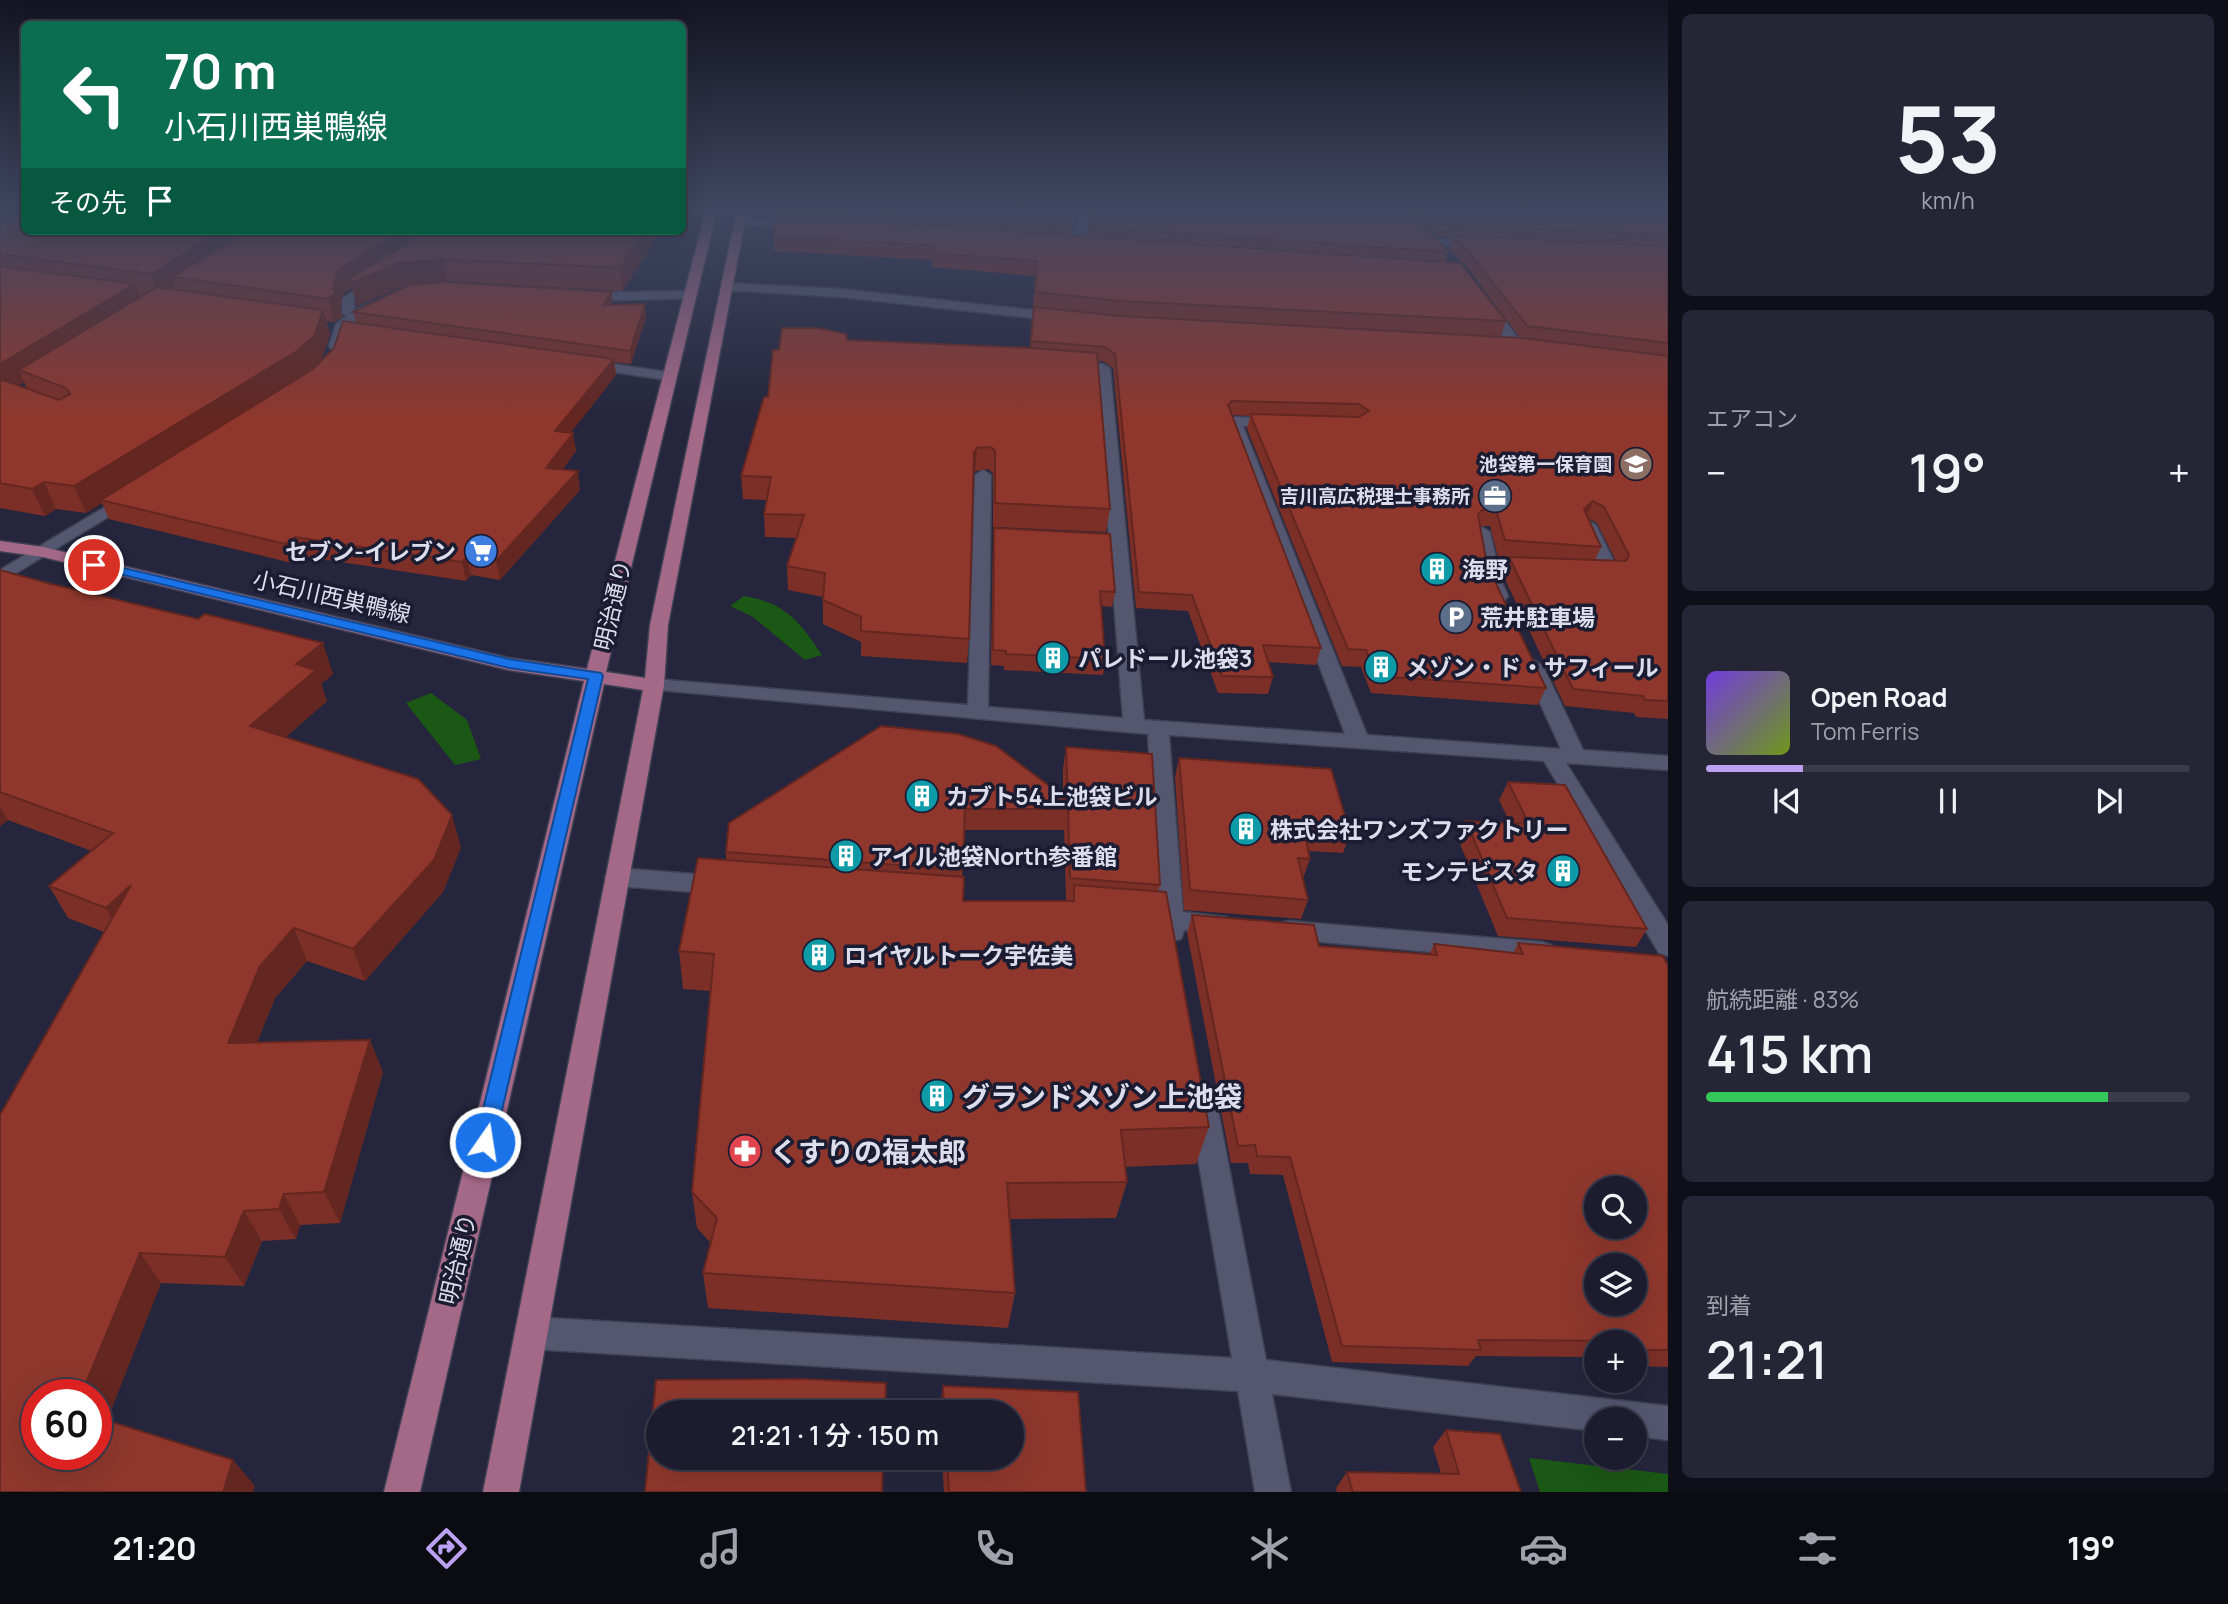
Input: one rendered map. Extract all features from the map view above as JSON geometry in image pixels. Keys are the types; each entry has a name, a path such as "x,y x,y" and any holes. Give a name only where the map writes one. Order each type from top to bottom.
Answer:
{"main road":[{"name":"明治通り","path":"402,1492 667,376 694,280"},
{"path":"501,1492 654,685 659,625 729,280"},
{"name":"小石川西巣鴨線","path":"0,546 43,552 509,664 654,685"}],"street":[{"path":"358,314 348,313 348,299 378,280"},
{"path":"728,287 841,293 1076,318"},
{"path":"1476,293 1516,345"},
{"path":"575,296 611,298 690,295"},
{"path":"329,364 342,324 396,297"},
{"path":"574,363 667,376"},
{"path":"1050,364 1103,368 1111,541 1134,726"},
{"path":"1288,422 1234,421 1358,740"},
{"path":"978,713 988,534 983,475"},
{"path":"0,578 142,490"},
{"path":"1583,570 1610,572 1587,524"},
{"path":"1482,532 1495,565 1492,580 1506,609"},
{"path":"1524,647 1575,756"},
{"path":"654,685 1158,728 1668,763"},
{"path":"1158,728 1170,920 1177,961"},
{"path":"1550,756 1663,957"},
{"path":"617,877 747,887"},
{"path":"1129,917 1239,926"},
{"path":"1267,928 1571,955"},
{"path":"1197,1072 1273,1492"},
{"path":"531,1333 1250,1375 1584,1413"},
{"path":"1647,1421 1668,1423"}],"green space":[{"path":"744,596 759,599 781,609 799,624 822,655 805,660 753,617 730,606"},
{"path":"431,693 467,720 481,759 455,765 406,703"},
{"path":"1529,1458 1584,1464 1584,1470 1633,1470 1668,1474 1668,1492 1540,1492"}],"building":[{"path":"0,280 102,280 135,284 0,364"},
{"path":"192,280 335,280 333,289 336,293 328,299"},
{"path":"1036,280 1473,280 1506,321 1121,301 1035,292"},
{"path":"1490,280 1668,280 1668,343 1527,326"},
{"path":"445,282 612,292 603,305 645,304 630,351 353,312 409,285"},
{"path":"157,287 323,310 314,336 297,351 74,486 44,482 32,489 0,483 0,381 59,400 70,394 66,388 19,370"},
{"path":"1034,307 1120,316 1521,338 1668,356 1668,701 1573,689 1509,557 1626,561 1629,555 1604,507 1593,501 1584,509 1601,547 1505,540 1496,510 1482,510 1478,515 1487,565 1546,688 1377,676 1366,650 1348,649 1250,414 1359,417 1369,411 1359,404 1232,401 1228,405 1321,648 1263,645 1273,677 1222,676 1192,595 1139,592 1115,354 1105,347 1031,341"},
{"path":"343,321 614,359 555,431 573,433 546,468 578,471 496,561 467,556 462,562 295,537 285,544 101,500 313,369 334,348"},
{"path":"782,328 818,328 846,334 847,340 1097,353 1110,509 995,503 995,451 991,447 977,448 974,452 969,639 861,631 861,617 823,600 825,573 787,566 804,515 764,514 771,477 741,476 764,397 768,397 773,350 779,350"},
{"path":"994,528 1110,534 1115,592 1100,591 1105,659 1006,654 1006,651 993,650"},
{"path":"0,570 198,619 205,614 323,643 296,664 316,670 250,726 418,779 452,815 434,860 353,949 294,928 260,966 228,1043 370,1040 324,1192 284,1194 279,1209 244,1211 225,1257 140,1253 88,1379 21,1379 21,1470 112,1470 112,1422 233,1460 223,1492 0,1492 0,1115 131,885 106,908 49,886 113,833 0,792"},
{"path":"881,726 958,734 996,746 1068,800 1066,747 1152,754 1160,885 1070,878 1068,809 965,809 963,870 726,852 729,823"},
{"path":"1179,758 1331,769 1350,833 1304,831 1310,859 1298,858 1308,900 1190,890"},
{"path":"1508,782 1565,785 1647,929 1507,918 1466,821 1529,824"},
{"name":"グランドメゾン上池袋","path":"698,858 964,877 963,901 1074,901 1074,885 1166,892 1209,1127 1121,1130 1127,1182 1007,1183 1015,1293 703,1273 717,1218 692,1192 714,954 679,951"},
{"path":"1192,915 1314,925 1319,946 1437,955 1434,944 1523,954 1518,943 1663,956 1668,965 1668,1350 1647,1350 1647,1330 1584,1330 1584,1341 1478,1340 1481,1350 1342,1346 1290,1157 1257,1156 1255,1145 1238,1146"},
{"path":"802,1379 886,1383 885,1400 654,1400 656,1380"},
{"path":"943,1386 1078,1392 1086,1492 949,1492 948,1470 1024,1470 1024,1400 944,1400"},
{"path":"1446,1430 1500,1434 1521,1492 1353,1492 1347,1472 1459,1474"},
{"path":"647,1470 883,1470 882,1492 645,1492"}],"place":[{"name":"池袋第一保育園","path":"1636,464"},
{"name":"吉川高広税理士事務所","path":"1495,496"},
{"name":"セブン-イレブン","path":"481,551"},
{"name":"海野","path":"1437,569"},
{"name":"荒井駐車場","path":"1456,617"},
{"name":"パレドール池袋3","path":"1053,658"},
{"name":"メゾン・ド・サフィール","path":"1381,667"},
{"name":"カブト54上池袋ビル","path":"922,796"},
{"name":"株式会社ワンズファクトリー","path":"1246,829"},
{"name":"アイル池袋North参番館","path":"846,856"},
{"name":"モンテビスタ","path":"1563,871"},
{"name":"ロイヤルトーク宇佐美","path":"819,955"},
{"name":"グランドメゾン上池袋","path":"937,1096"},
{"name":"くすりの福太郎","path":"745,1151"}],"route":[{"path":"94,565 509,664 596,676 485,1142"}]}
